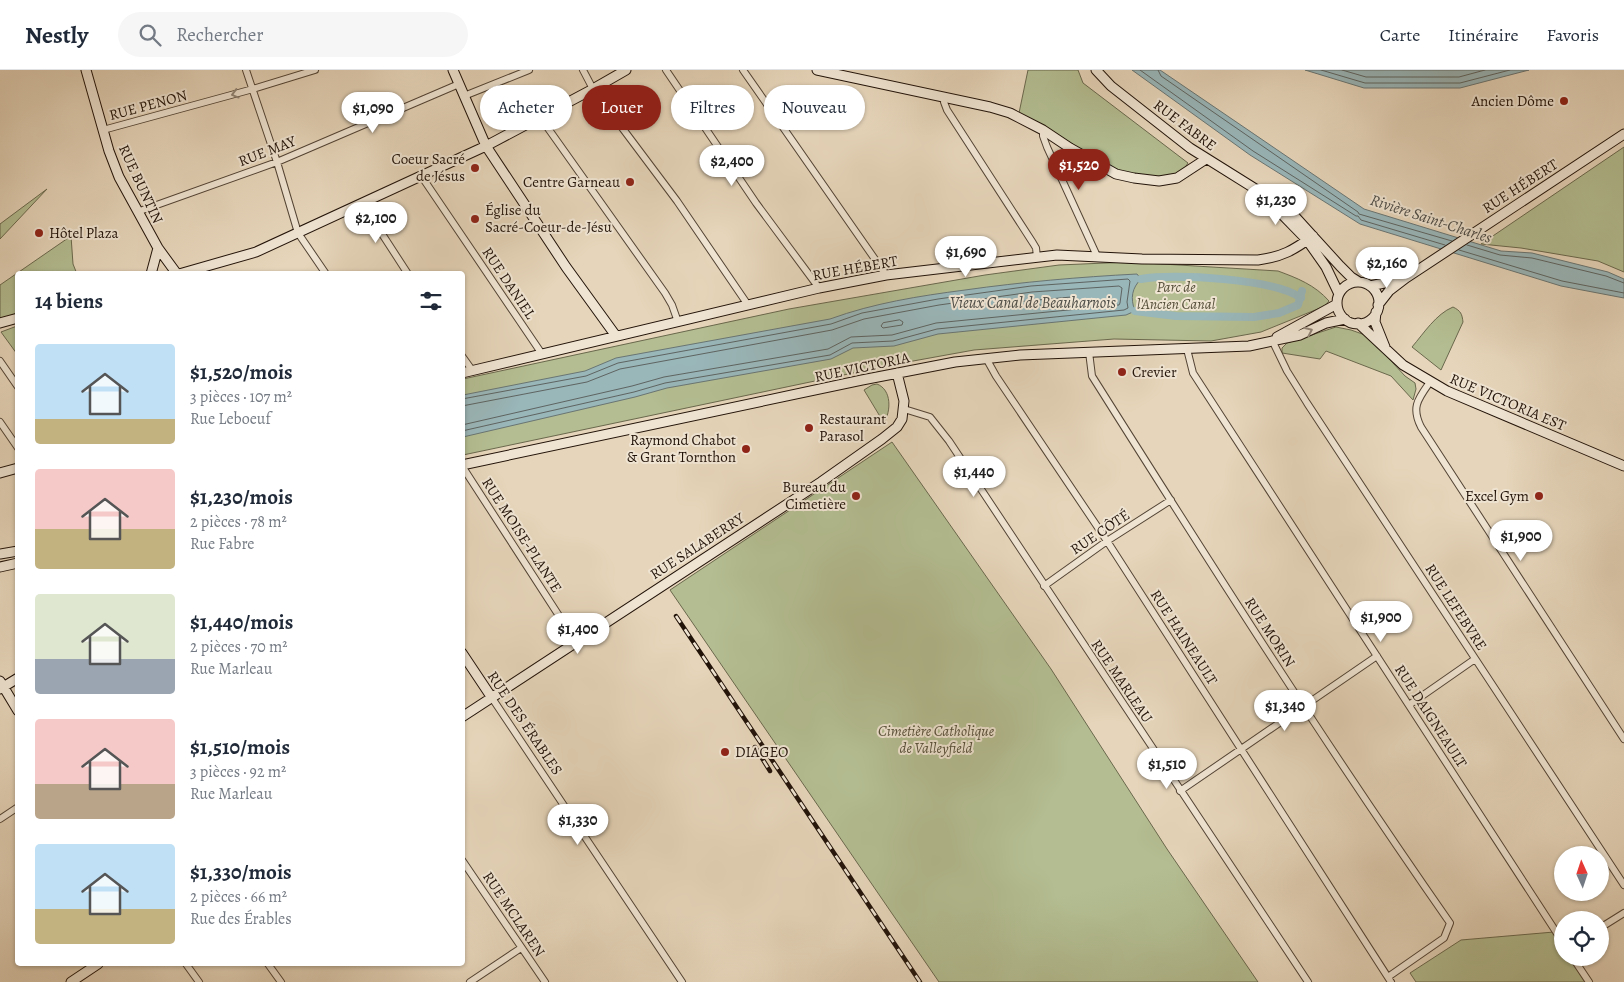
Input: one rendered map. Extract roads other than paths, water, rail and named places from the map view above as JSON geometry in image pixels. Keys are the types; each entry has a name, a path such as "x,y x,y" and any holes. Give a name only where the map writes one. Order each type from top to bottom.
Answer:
{"street":[{"name":"RUE BUNTIN","path":"86,70 119,178 158,248 176,271"},
{"path":"246,70 277,162 298,233 324,271"},
{"name":"RUE PENON","path":"103,130 315,70"},
{"path":"453,70 486,146 566,267 616,336"},
{"path":"464,96 529,70"},
{"path":"583,70 592,85"},
{"path":"601,85 626,70"},
{"path":"666,70 756,203 818,288"},
{"path":"743,70 886,275"},
{"path":"817,70 1010,113 1043,130 1116,174 1159,181 1176,178 1206,159"},
{"name":"RUE FABRE","path":"1096,70 1111,86 1206,159 1263,195 1351,277 1359,282"},
{"name":"RUE MAY","path":"137,212 277,162 459,84"},
{"path":"945,97 944,102 947,110 1033,243 1036,248 1037,257"},
{"path":"191,271 256,252 486,146 516,130"},
{"path":"549,130 665,293 678,322"},
{"path":"624,130 677,201 748,305"},
{"path":"1043,130 1047,147 1097,256"},
{"name":"RUE HÉBERT","path":"1377,308 1389,291 1406,278 1624,134"},
{"name":"RUE DANIEL","path":"422,176 542,354"},
{"path":"362,202 406,271"},
{"name":"RUE HÉBERT","path":"467,371 818,288 886,275 1057,255 1142,259 1258,260 1274,258 1293,251 1310,238"},
{"name":"RUE FABRE","path":"1310,238 1339,294"},
{"path":"152,271 158,248"},
{"path":"208,271 212,266"},
{"name":"RUE HÉBERT","path":"1370,286 1406,278"},
{"path":"1377,308 1368,320 1358,323 1349,321 1344,319 1338,310 1339,294 1347,285 1359,282 1370,286 1377,294 1377,308 1375,322 1387,352"},
{"name":"RUE VICTORIA","path":"1272,340 1337,304"},
{"path":"0,323 15,319"},
{"name":"RUE VICTORIA","path":"465,465 955,362 1020,355 1249,346 1300,335 1326,323 1344,319"},
{"name":"RUE VICTORIA EST","path":"1358,323 1387,352 1403,365 1430,382 1447,391 1624,466"},
{"name":"RUE LEFEBVRE","path":"1272,340 1287,371 1624,885"},
{"name":"RUE DAIGNEAULT","path":"1187,349 1193,373 1554,929"},
{"name":"RUE MORIN","path":"1089,352 1092,376 1170,500 1303,706 1450,923 1444,938 1389,979"},
{"name":"RUE HAINEAULT","path":"986,358 996,376 1107,541 1389,979"},
{"path":"0,361 15,383"},
{"path":"897,373 904,401 904,409"},
{"path":"1430,382 1418,398 1415,410 1421,427 1624,739"},
{"name":"RUE MARLEAU","path":"904,409 930,416 935,422 1308,982"},
{"name":"RUE SALABERRY","path":"465,715 882,440 897,427 902,419 904,409"},
{"path":"0,422 15,444"},
{"path":"0,473 15,469"},
{"name":"RUE MOISE-PLANTE","path":"465,471 576,642"},
{"name":"RUE CÔTÉ","path":"1044,586 1107,541 1170,500"},
{"path":"0,554 15,552"},
{"path":"0,566 15,564"},
{"path":"1180,791 1377,656"},
{"name":"RUE DES ÉRABLES","path":"465,658 682,982"},
{"path":"1409,705 1476,659"},
{"path":"15,679 1,685 15,706"},
{"path":"0,819 15,809"},
{"name":"RUE MCLAREN","path":"465,864 545,982"},
{"path":"1609,922 1624,913"},
{"path":"470,982 521,948"},
{"path":"71,982 95,966"},
{"path":"187,966 199,982"},
{"path":"269,966 281,982"},
{"path":"1578,966 1589,982"}],"water":[{"path":"1132,70 1160,70 1364,209 1501,251 1532,253 1608,272 1624,279 1624,298 1561,286 1360,224 1250,155"},
{"path":"1305,70 1529,70 1460,88 1364,88"},
{"name":"Vieux Canal de Beauharnois","path":"1137,274 1141,279 1133,294 1135,311 1126,315 938,334 894,346 853,348 831,359 667,388 465,437 465,395 585,371 616,358 830,319 880,304 986,287 1072,278"}],"waterway":[{"name":"Vieux Canal de Beauharnois","path":"1141,279 1156,277 1224,279 1270,286 1288,291 1301,298"},
{"name":"Vieux Canal de Beauharnois","path":"1135,311 1176,316 1254,317 1279,313 1298,305 1302,291"}],"railway":[{"path":"676,616 920,982"},
{"path":"755,747 770,771"}],"place":[{"name":"Ancien Dôme","path":"1564,101"},
{"name":"Coeur Sacré de Jésus","path":"475,168"},
{"name":"Centre Garneau","path":"630,182"},
{"name":"Église du Sacré-Coeur-de-Jésu","path":"475,219"},
{"name":"Hôtel Plaza","path":"39,233"},
{"name":"Crevier","path":"1122,372"},
{"name":"Restaurant Parasol","path":"809,428"},
{"name":"Raymond Chabot & Grant Tornthon","path":"746,449"},
{"name":"Bureau du Cimetière","path":"856,496"},
{"name":"Excel Gym","path":"1539,496"},
{"name":"DIAGEO","path":"725,752"}],"water label":[{"name":"Rivière Saint-Charles","path":"1431,219"}],"park label":[{"name":"Parc de l'Ancien Canal","path":"1176,296"},
{"name":"Cimetière Catholique de Valleyfield","path":"936,740"}]}
